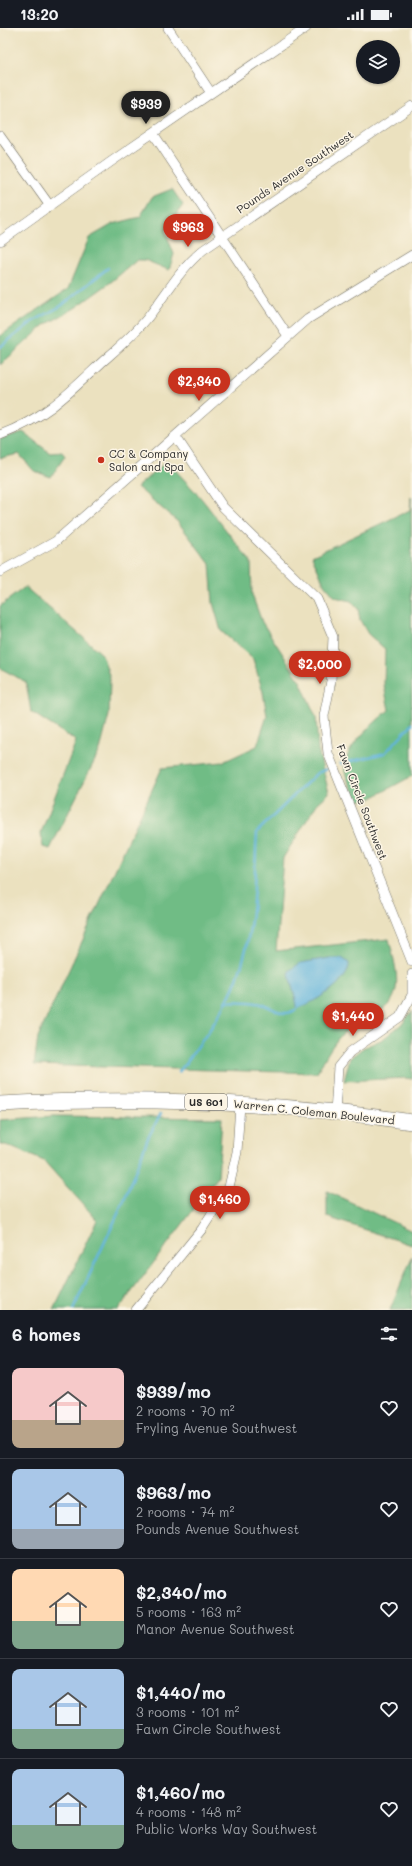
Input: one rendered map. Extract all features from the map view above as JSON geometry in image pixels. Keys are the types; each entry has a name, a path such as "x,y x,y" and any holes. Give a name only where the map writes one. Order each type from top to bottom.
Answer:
{"highway":[{"name":"Warren C. Coleman Boulevard","path":"0,1104 65,1101 160,1101 240,1104 335,1112 412,1122"}],"street":[{"path":"168,28 211,93"},
{"path":"0,241 153,133 306,28"},
{"name":"Pounds Avenue Southwest","path":"0,435 35,420 63,399 132,336 149,316 181,270 191,260 221,237 412,106"},
{"path":"153,133 288,336"},
{"path":"0,136 50,206"},
{"path":"0,572 56,541 176,437 308,319 412,255"},
{"name":"Fawn Circle Southwest","path":"176,437 223,507 317,599 333,637 331,681 324,716 328,753 412,962"},
{"path":"335,1112 338,1067 350,1052 400,1017 412,996 412,974"},
{"path":"136,1310 202,1229 229,1187 237,1152 240,1104"}],"green space":[{"path":"172,189 183,205 165,231 174,254 169,270 145,260 137,260 111,282 75,308 45,325 0,365 0,336 68,289 89,238 113,224 140,217 152,197"},
{"path":"23,432 50,453 62,452 65,456 51,477 34,471 19,454 0,458 0,439"},
{"path":"167,461 201,498 251,562 252,595 262,622 300,681 316,717 318,750 329,793 317,804 283,858 276,951 389,939 395,963 397,981 396,989 389,1004 375,1014 353,1025 344,1033 331,1049 317,1073 34,1065 38,1037 162,768 223,762 257,746 267,716 263,692 253,659 221,631 213,603 210,564 178,522 137,487"},
{"path":"411,497 412,776 368,800 358,800 346,775 345,763 348,754 360,737 389,710 384,685 385,649 368,634 360,620 358,609 351,601 335,597 324,584 312,556 410,510"},
{"path":"25,587 102,654 110,678 109,715 100,750 50,849 43,847 41,833 76,741 31,712 26,682 0,668 0,606"},
{"path":"412,1011 412,1079 344,1081 350,1058 363,1048 383,1039 404,1022"},
{"path":"53,1116 222,1118 218,1177 118,1310 54,1310 97,1220 44,1161 6,1145 0,1145 0,1120"},
{"path":"327,1191 412,1231 412,1245 327,1217"},
{"path":"412,1257 412,1310 390,1310"}],"water":[{"path":"329,958 342,958 349,963 348,970 344,977 321,997 297,1009 289,971 300,963"}],"waterway":[{"path":"0,347 32,322 61,306 108,268"},
{"path":"340,764 385,753 412,724"},
{"path":"179,1072 204,1038 226,1002 233,989 244,959 253,905 257,832 317,773 327,769"},
{"path":"226,1001 263,1004 282,1013 292,1012 298,1008"},
{"path":"73,1310 123,1203 148,1138 161,1113"}],"place":[{"name":"CC & Company Salon and Spa","path":"101,460"}]}
